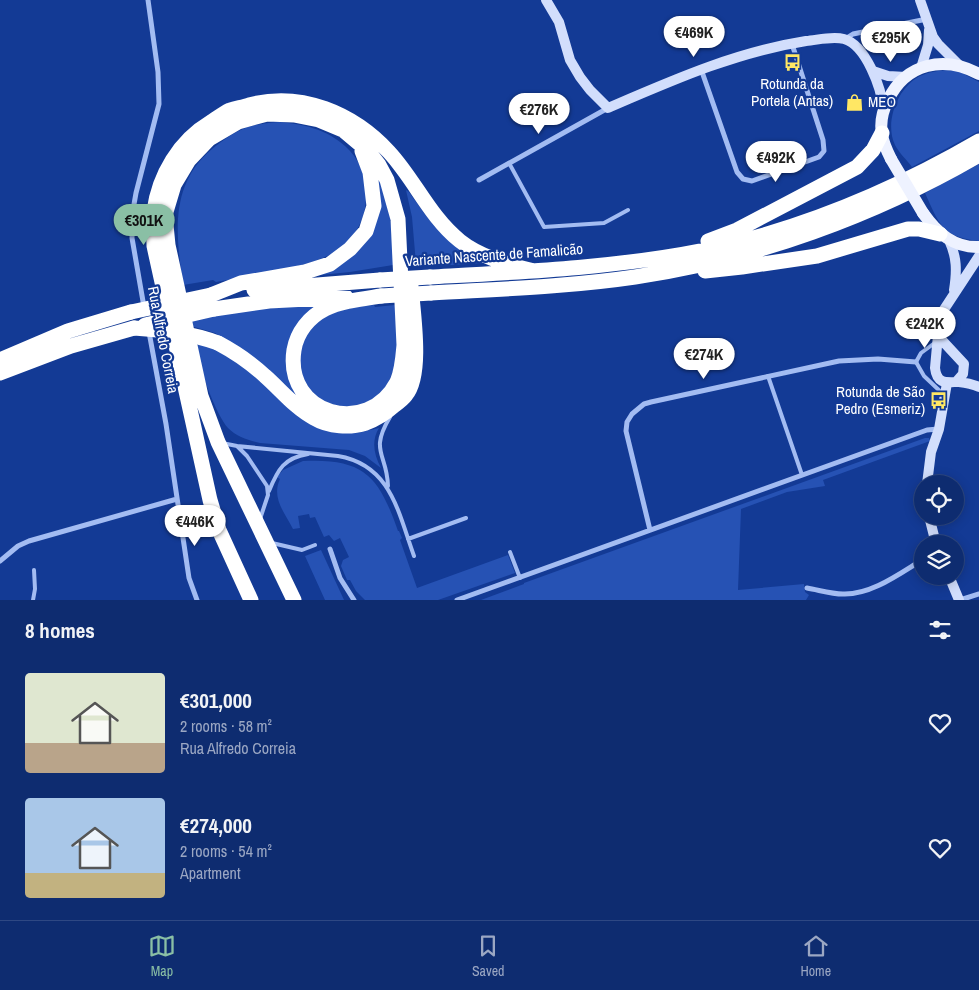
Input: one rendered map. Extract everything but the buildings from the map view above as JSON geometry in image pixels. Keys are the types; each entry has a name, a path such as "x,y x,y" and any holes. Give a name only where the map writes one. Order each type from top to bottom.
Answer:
{"highway":[{"path":"251,600 220,530 202,467 154,246 154,212 162,177 179,150 200,129 231,110 264,101 296,101 323,107 353,122 368,151 380,165 387,180 398,219 404,345 402,364 397,382 386,397 369,409 335,414 322,409 308,399 300,387 294,372 295,342 302,328 313,317 325,310 346,302 381,296"},
{"path":"294,600 218,442 201,396 168,245 165,215 174,185 189,160 209,139 238,122 267,114 294,115 319,120 362,137 389,152 442,224 461,242 480,253 504,263 533,271"},
{"path":"659,257 737,230 857,167 873,150 882,133"},
{"path":"212,302 241,283 305,272 330,264 350,249 366,231 374,206 370,172 362,137"},
{"path":"134,328 181,333 218,343 246,361 304,411 315,419 329,424 359,425 372,421 386,413 407,394 412,384 415,370 416,355 406,220 399,184 385,158 362,137"},
{"name":"Variante Nascente de Famalicão","path":"0,373 71,346 134,328 212,302 267,288 533,271 616,263 734,243 789,228 844,208 906,181 979,141"},
{"name":"Variante Nascente de Famalicão","path":"0,360 68,331 131,312 212,302 250,303 307,298 381,296 548,286 673,270 745,252 819,229 882,205 979,155"},
{"path":"636,276 742,267 817,256 908,229 927,230 944,237"}],"main road":[{"path":"979,74 959,65 945,63 921,68 906,77 897,84 884,110 882,133 891,159 924,213 944,237 969,248 979,247"}],"street":[{"name":"Rua Alfredo Correia","path":"148,0 158,72 159,104 136,193 132,238 138,280 152,344 164,415 189,578 197,600"},
{"path":"546,0 559,22 570,60 580,77 608,108"},
{"path":"920,0 938,44 959,65"},
{"path":"845,39 853,34 928,23"},
{"path":"921,68 928,44 928,23"},
{"path":"479,180 608,108 701,68 746,54 792,44 830,38 845,39 856,46 873,71 882,96 884,110"},
{"path":"701,68 737,172 743,179 752,181 819,157 824,151 823,140 792,44"},
{"path":"873,71 888,76 906,77"},
{"path":"944,237 955,252 957,267 954,292"},
{"path":"979,256 943,310 939,324 935,368 938,378 951,382 979,385"},
{"path":"928,475 931,452 951,382 964,374 962,361 938,339"},
{"path":"936,363 944,355 955,356"},
{"path":"650,530 626,439 627,422 632,414 644,404 818,364 858,358 916,362"},
{"path":"964,368 979,385"},
{"path":"457,600 928,430 939,429"},
{"path":"0,561 18,546 29,541 177,499"},
{"path":"330,549 340,578 354,600"},
{"path":"808,588 842,594 854,593 869,589 914,565"},
{"path":"953,585 960,600 979,594"}],"lane":[{"path":"509,163 544,227 604,223 628,210"},
{"path":"938,339 921,353 916,362 924,376 942,393"},
{"path":"768,376 802,475"},
{"path":"407,394 390,417 380,438 379,448 388,488 414,556"},
{"path":"218,442 237,446 344,457 363,464 378,476 388,488"},
{"path":"237,446 257,470 269,490"},
{"path":"258,524 269,490 278,471 283,465 301,455 316,453"},
{"path":"408,539 466,518"},
{"path":"267,541 299,550 315,545"},
{"path":"510,552 520,578"},
{"path":"33,600 36,589 34,570"}],"shaded area":[{"path":"947,70 960,72 979,82 979,131 912,167 895,145 892,136 892,116 895,106 905,88 912,81 920,76"},
{"path":"279,122 297,124 322,131 338,140 355,157 362,170 366,199 359,227 351,239 340,249 315,261 263,274 216,282 213,280 183,285 178,229 182,195 188,178 198,163 229,136 252,126"},
{"path":"979,164 979,241 957,236 943,227 938,221 925,193"},
{"path":"378,174 390,215 393,265 350,272 281,279 356,251"},
{"path":"406,190 448,240 482,260 483,263 436,266 416,264 412,217"},
{"path":"329,303 287,352 289,377 299,396 311,409 251,357 215,333 191,326 190,320 228,312"},
{"path":"374,305 375,307 395,305 397,353 394,368 388,382 380,394 367,402 340,406 322,400 308,386 300,366 302,344 307,334 313,325 334,312"},
{"path":"203,344 219,351 344,433 357,433 379,428 374,448 381,468 365,456 349,450 260,443 235,434 223,421 208,388 200,363 197,345"},
{"path":"929,438 930,441 823,480 825,486 787,492 741,509 738,590 804,584 805,592 809,595 806,600 481,600 524,583"},
{"path":"303,461 341,463 367,475 376,484 384,497 402,538 400,540 417,588 508,555 515,573 438,600 365,600 356,591 350,580 347,580 341,566 343,560 349,557 340,538 334,541 329,535 324,537 315,517 310,518 309,514 298,516 300,528 293,529 280,505 277,493 280,479 277,477 283,470"},
{"path":"321,550 344,600 325,600 305,556"}],"place":[{"name":"Rotunda da Portela (Antas)","path":"792,63"},
{"name":"MEO","path":"854,102"},
{"name":"Rotunda de São Pedro (Esmeriz)","path":"939,401"}]}
